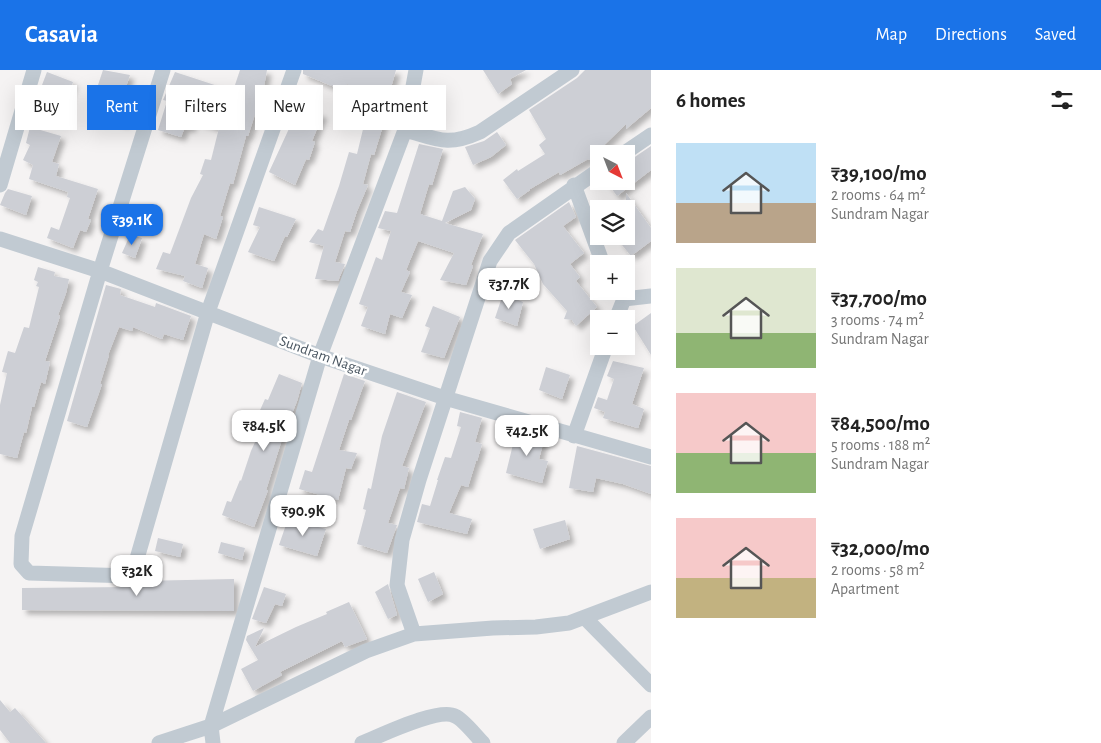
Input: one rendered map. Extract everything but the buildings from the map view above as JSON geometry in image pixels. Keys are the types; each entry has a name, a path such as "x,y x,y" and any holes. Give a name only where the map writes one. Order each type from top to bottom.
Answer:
{"street":[{"path":"0,185 34,70"},
{"path":"163,70 100,271 22,536 21,564 30,573 132,576 208,312 294,70"},
{"path":"413,85 416,70"},
{"path":"212,743 211,726 320,356 405,130 446,142 465,139 480,132 572,70"},
{"path":"635,146 651,135"},
{"path":"414,634 397,585 402,540 419,480 490,261 509,233 590,176"},
{"path":"574,186 600,255"},
{"name":"Sundram Nagar","path":"0,239 100,271 320,356 445,398 651,457"},
{"path":"635,295 651,296"},
{"path":"574,436 603,355"},
{"path":"159,743 211,726 366,651 414,634 570,624 651,592"},
{"path":"585,618 651,685"},
{"path":"362,743 429,717 445,713 455,716 483,743"},
{"path":"624,743 651,717"}]}
